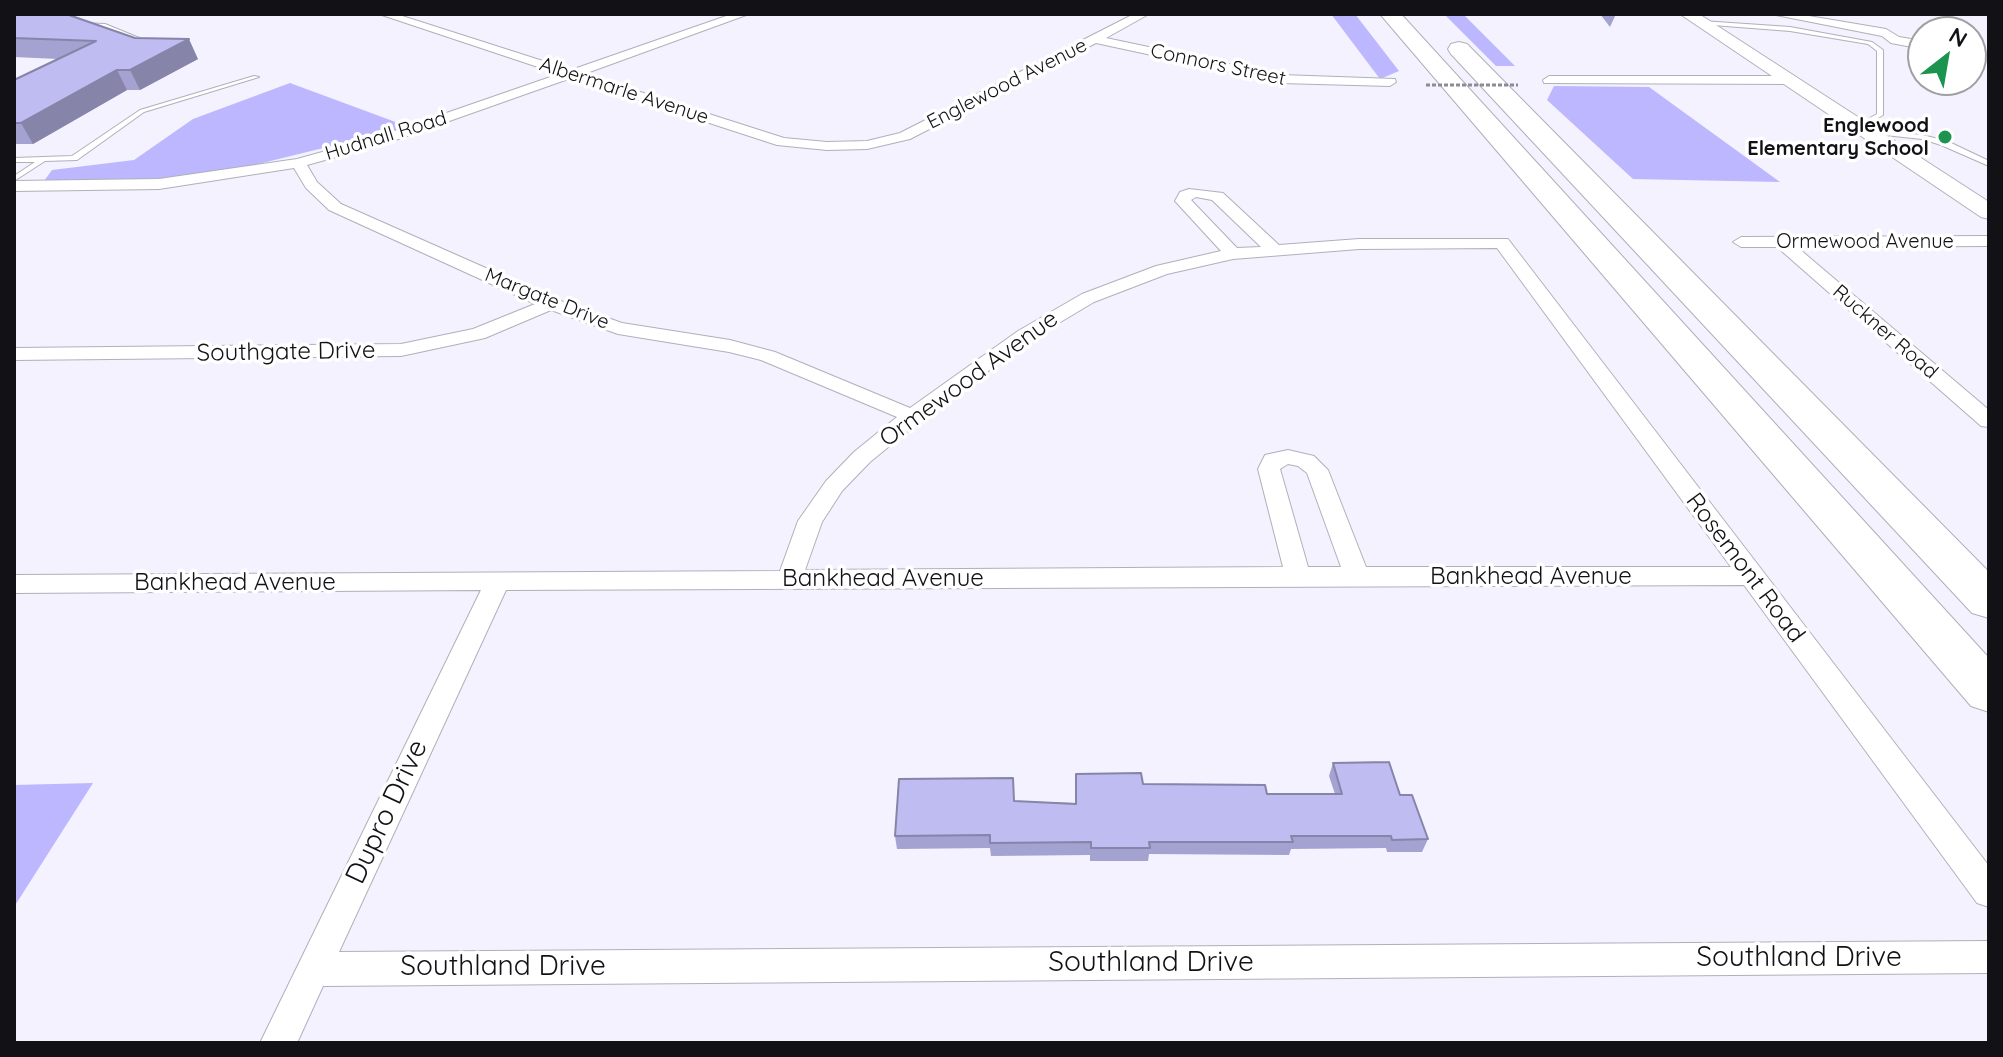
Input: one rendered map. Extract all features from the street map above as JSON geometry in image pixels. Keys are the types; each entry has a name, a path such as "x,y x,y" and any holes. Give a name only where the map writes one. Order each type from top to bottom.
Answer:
{"highway":[{"path":"1390,14 1989,692"},
{"path":"1425,14 1989,601"}],"main road":[{"path":"1695,18 1988,210"}],"street":[{"name":"Albermarle Avenue","path":"385,14 782,142 827,146 867,145"},
{"name":"Hudnall Road","path":"14,186 159,184 298,163 385,139 743,14"},
{"name":"Englewood Avenue","path":"867,145 905,136 1143,14"},
{"path":"1777,14 1887,27 1895,40 1907,42"},
{"name":"Connors Street","path":"1096,39 1281,79 1390,82"},
{"path":"1549,80 1788,80"},
{"name":"Margate Drive","path":"298,163 311,185 335,207 551,304 618,328 730,346 768,356 912,416"},
{"path":"1233,254 1183,201 1186,195 1195,192 1217,196 1273,249"},
{"name":"Ormewood Avenue","path":"1741,242 1989,241"},
{"name":"Ruckner Road","path":"1781,242 1989,421"},
{"name":"Ormewood Avenue","path":"789,580 810,521 834,486 862,457 912,416 1025,335 1088,298 1162,270 1233,254 1359,244 1502,243"},
{"name":"Rosemont Road","path":"1502,243 1989,892"},
{"name":"Southgate Drive","path":"14,354 401,350 478,334 551,304"},
{"path":"1298,576 1269,469 1273,460 1288,457 1306,461 1317,470 1357,577"},
{"name":"Bankhead Avenue","path":"14,584 1752,576"},
{"name":"Dupro Drive","path":"278,1043 497,582"},
{"name":"Southland Drive","path":"313,969 1989,957"}],"lane":[{"path":"1695,18 1790,29 1870,43 1880,50 1880,115 1861,129"},
{"path":"71,24 103,25 157,46"},
{"path":"14,160 80,156 146,110 256,77"},
{"path":"1861,129 1944,143 1989,164"},
{"path":"14,179 42,160"}],"path":[{"path":"1426,85 1518,85"}],"shaded area":[{"path":"1331,14 1355,14 1399,71 1380,79"},
{"path":"1444,14 1463,14 1515,66 1496,66"},
{"path":"290,83 409,127 246,167 157,179 44,181 52,170 134,160 193,119"},
{"path":"1554,86 1649,87 1780,182 1633,179 1547,100"},
{"path":"93,783 14,907 14,785"}],"building":[{"path":"14,14 66,14 135,38 189,39 130,70 117,70 21,123 14,123 14,80 96,41 14,38"},
{"path":"1389,762 1400,795 1412,795 1428,839 1291,836 1293,842 1149,842 1150,848 1091,848 1091,842 990,843 990,835 895,836 899,779 1013,778 1014,801 1076,804 1076,774 1141,773 1143,784 1265,785 1267,794 1342,794 1333,763"}],"place":[{"name":"Englewood Elementary School","path":"1945,137"}]}
